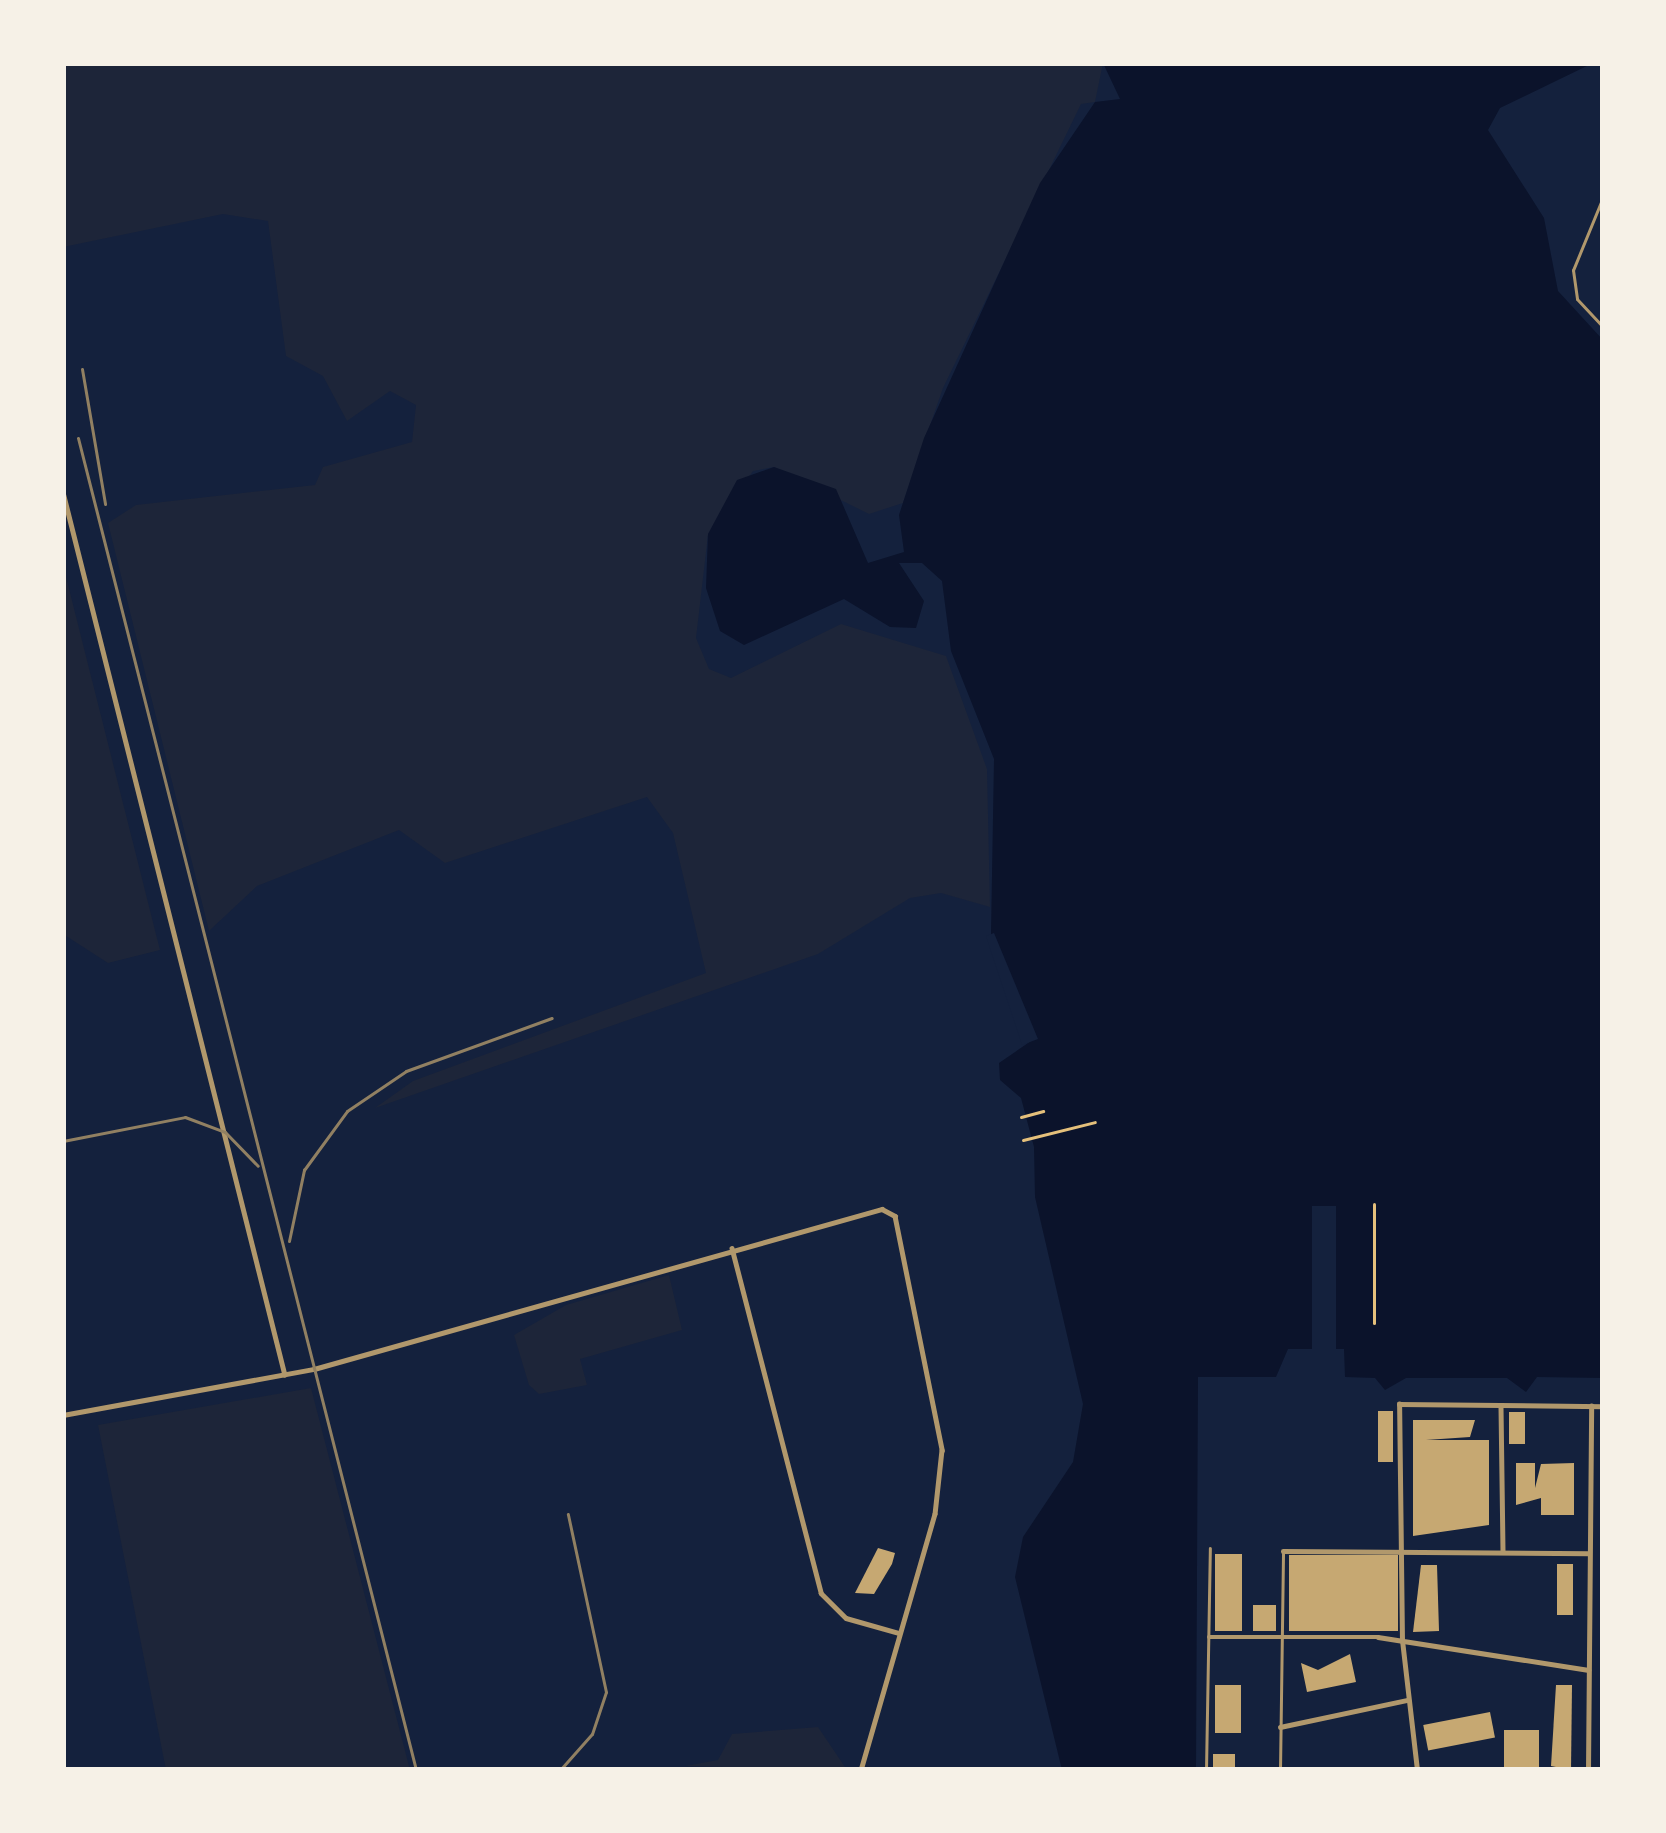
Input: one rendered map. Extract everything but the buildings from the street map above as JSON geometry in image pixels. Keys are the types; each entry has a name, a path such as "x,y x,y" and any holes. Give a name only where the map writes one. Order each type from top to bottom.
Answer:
{"street":[{"path":"63,492 285,1375"},
{"path":"63,1415 285,1375 882,1209 895,1216 942,1450 861,1770"},
{"path":"732,1248 816,1583 834,1611 899,1633"},
{"path":"1418,1770 1402,1641 1400,1404 1603,1406"},
{"path":"1588,1770 1591,1406"},
{"path":"1501,1407 1503,1551"},
{"path":"1283,1550 1588,1553"},
{"path":"1209,1637 1402,1641 1588,1670"},
{"path":"1280,1727 1407,1700"}],"lane":[{"path":"1603,197 1574,258 1577,299 1603,327"},
{"path":"1206,1770 1210,1548"},
{"path":"1280,1770 1283,1550"}],"path":[{"path":"1021,1118 1043,1112"},
{"path":"1023,1140 1095,1122"},
{"path":"1374,1204 1374,1323"}],"shaded area":[{"path":"63,63 1103,63 1095,102 1081,104 943,388 903,503 869,514 774,467 753,471 708,535 696,638 709,669 731,678 841,624 946,656 987,769 990,907 941,893 910,898 818,954 375,1108 413,1081 706,973 673,833 647,797 445,863 399,830 257,886 209,931 108,523 136,505 315,485 323,467 412,442 416,405 390,391 347,421 323,376 286,356 268,221 223,214 63,247"},
{"path":"1103,63 1593,63 1500,108 1488,130 1544,218 1558,291 1603,340 1603,1378 1537,1377 1526,1392 1507,1378 1406,1378 1385,1390 1375,1378 1345,1377 1344,1349 1288,1349 1276,1377 1198,1377 1196,1770 1062,1770 1015,1577 1023,1537 1073,1462 1083,1404 1035,1197 1034,1147 1021,1098 1000,1080 999,1063 1031,1041 991,934 994,759 951,651 942,581 922,563 899,563 924,601 916,628 890,627 844,599 744,645 720,631 706,588 708,534 737,480 774,467 836,489 868,563 904,552 899,515 924,438 1040,183 1095,102 1120,99"},
{"path":"63,565 160,950 108,963 63,934"},
{"path":"669,1275 682,1330 580,1359 587,1385 539,1394 529,1385 514,1335 566,1305"},
{"path":"311,1388 410,1770 166,1770 98,1425"},
{"path":"818,1727 847,1770 685,1766 718,1760 732,1734"}],"pier":[{"path":"994,933 1038,1039 1022,1045 986,936"},
{"path":"1312,1206 1336,1206 1336,1349 1312,1349"}],"railway":[{"path":"82,369 105,504"},
{"path":"78,438 416,1770"},
{"path":"289,1241 304,1170 347,1111 406,1071 552,1018"},
{"path":"63,1141 185,1117 225,1132 258,1166"},
{"path":"560,1770 592,1734 606,1692 568,1514"}]}
